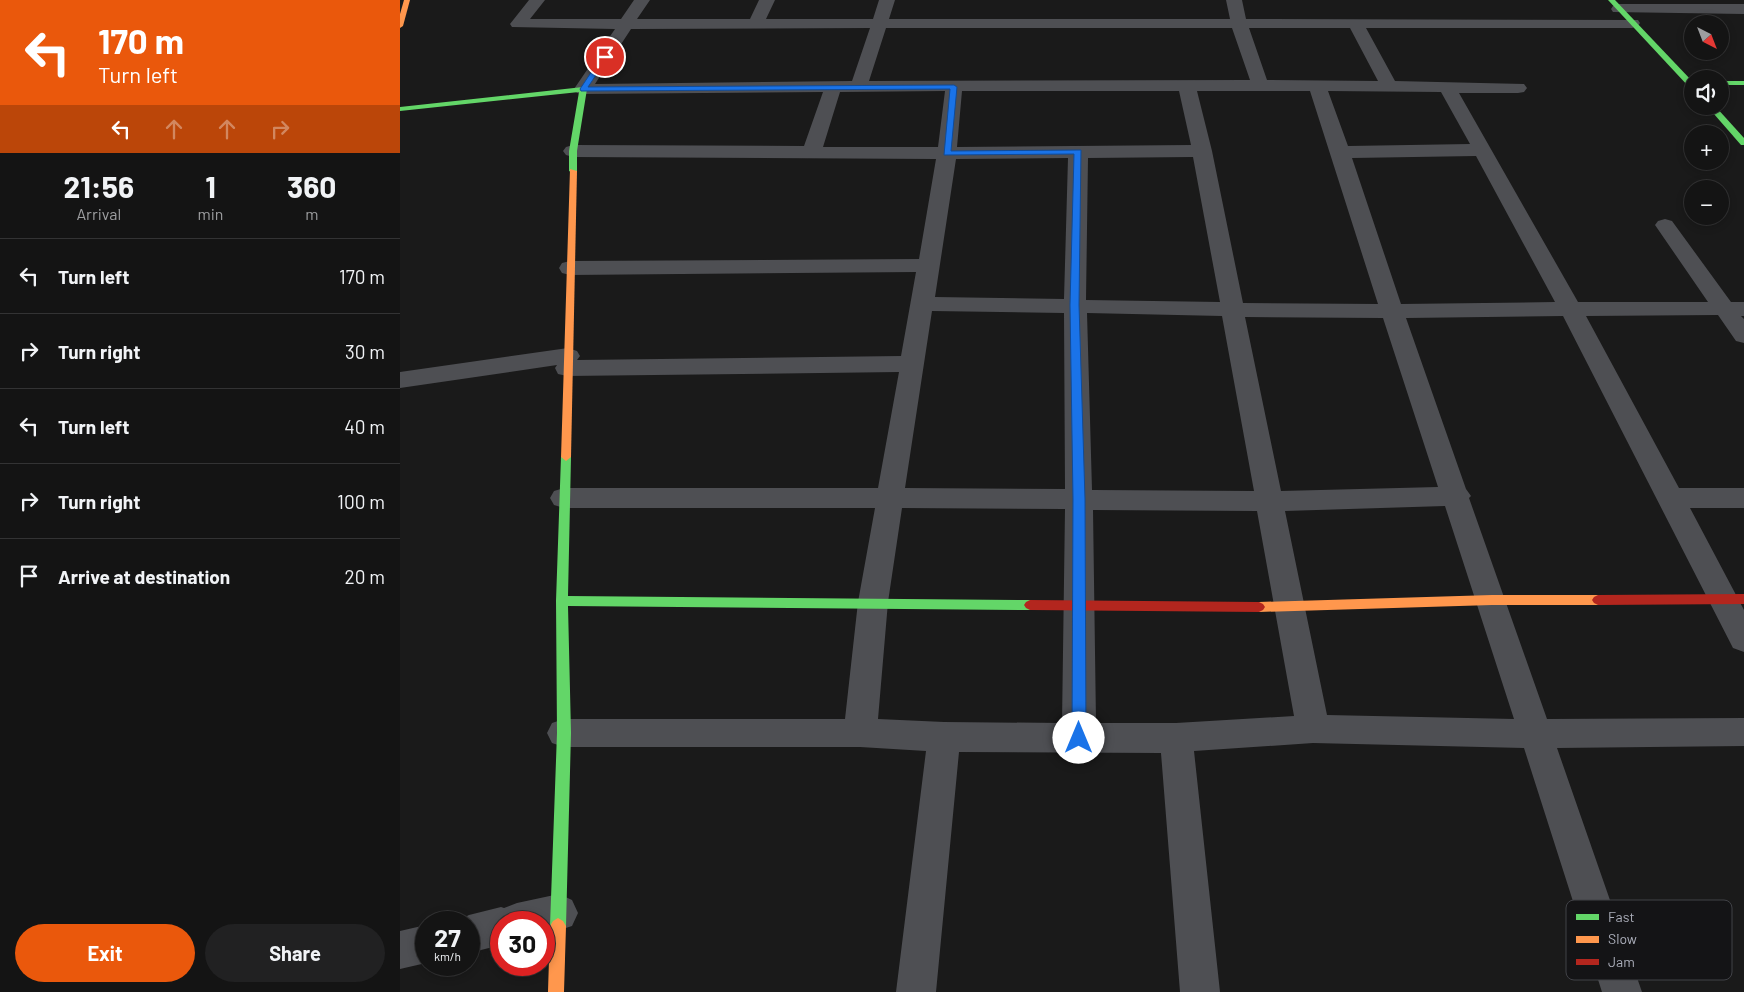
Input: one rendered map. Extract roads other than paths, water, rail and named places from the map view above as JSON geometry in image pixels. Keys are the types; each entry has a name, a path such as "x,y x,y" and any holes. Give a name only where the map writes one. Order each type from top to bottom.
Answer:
{"street":[{"path":"400,26 407,0"},
{"path":"537,0 518,24 879,24 1127,15 1239,24 1347,18 1481,23 1632,23"},
{"path":"556,992 564,733 562,601 573,151 583,89 642,0"},
{"path":"756,25 767,0"},
{"path":"859,86 887,0"},
{"path":"1234,0 1239,24 1260,86"},
{"path":"1615,5 1744,9"},
{"path":"1615,5 1684,76"},
{"path":"1471,8 1481,23"},
{"path":"1558,8 1570,23"},
{"path":"1347,18 1388,86"},
{"path":"1729,83 1744,83"},
{"path":"812,152 833,86"},
{"path":"400,109 583,89 833,86 1388,86 1518,88"},
{"path":"1187,86 1202,151 1312,730"},
{"path":"1317,86 1342,152 1392,311 1457,496 1591,900"},
{"path":"860,732 873,602 947,153 954,87"},
{"path":"1447,87 1672,498 1734,599 1744,639"},
{"path":"1719,115 1744,143"},
{"path":"1342,152 1483,150"},
{"path":"573,151 947,153 1202,151"},
{"path":"1078,152 1075,305 1079,499 1079,738"},
{"path":"1665,225 1734,309 1744,336"},
{"path":"570,268 929,266"},
{"path":"922,304 1075,305 1232,311 1568,308 1734,309"},
{"path":"400,380 568,362 912,364"},
{"path":"564,498 1079,499 1269,502 1457,496"},
{"path":"1672,498 1744,498"},
{"path":"562,601 873,602 1079,606 1290,607 1492,600 1734,599"},
{"path":"564,733 860,732 944,737 1176,738 1312,730 1536,734 1744,732"},
{"path":"916,992 944,737"},
{"path":"1176,738 1200,992"},
{"path":"555,913 559,912"},
{"path":"400,950 415,947"},
{"path":"1618,980 1622,992"}]}
